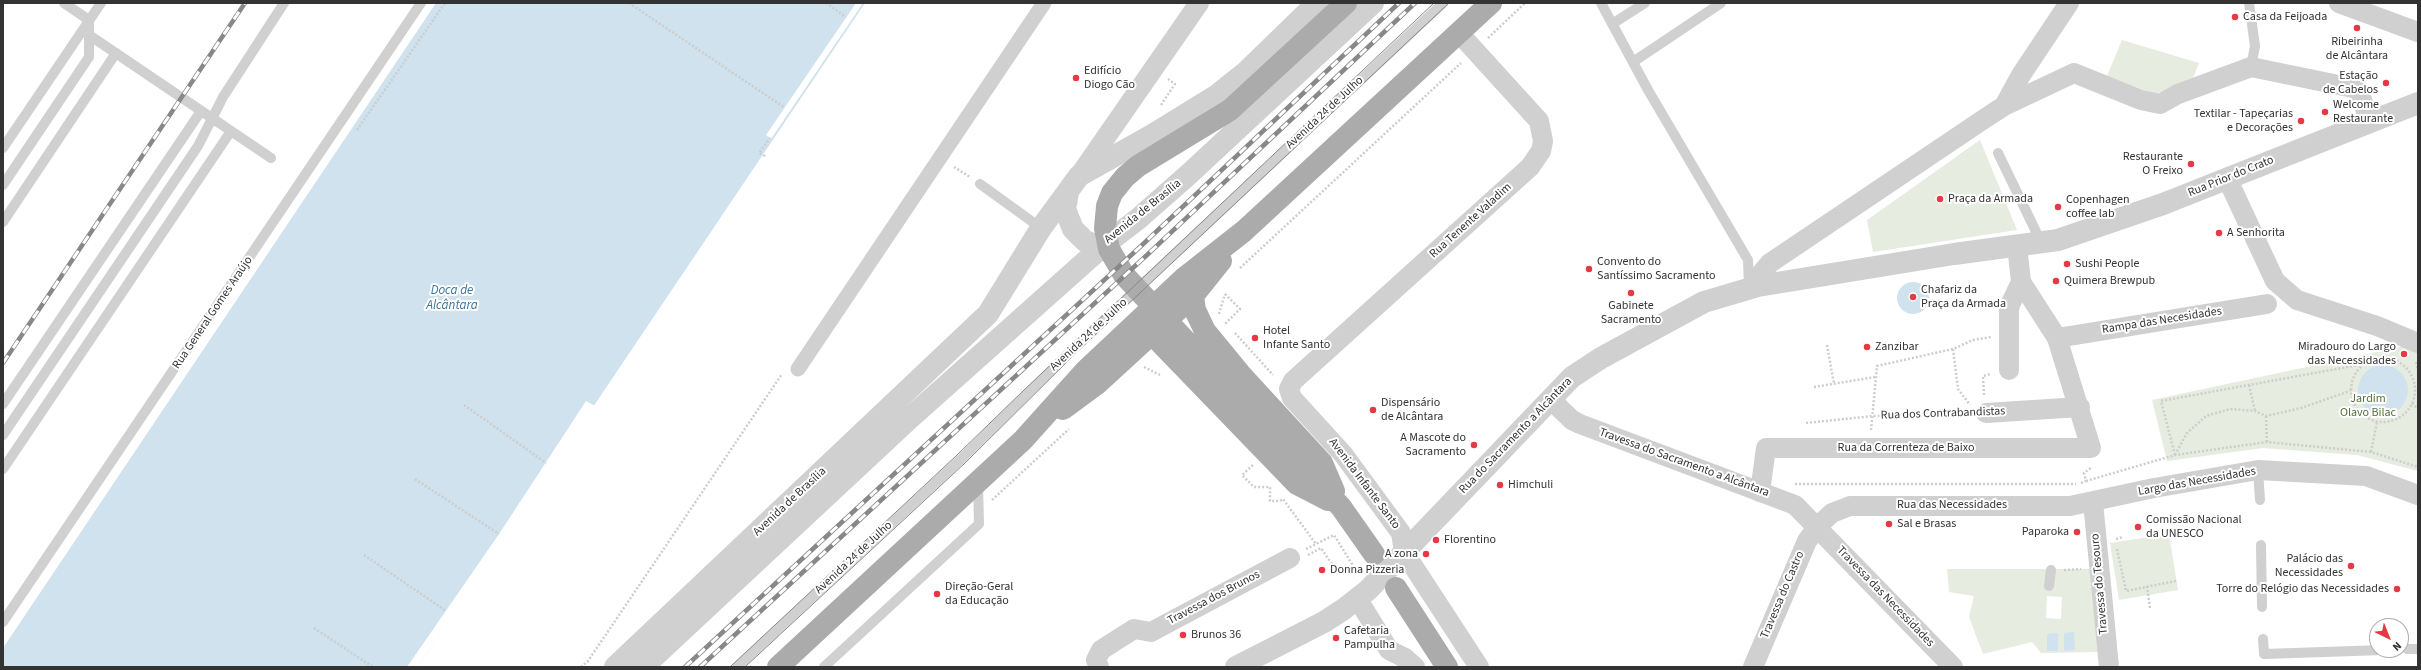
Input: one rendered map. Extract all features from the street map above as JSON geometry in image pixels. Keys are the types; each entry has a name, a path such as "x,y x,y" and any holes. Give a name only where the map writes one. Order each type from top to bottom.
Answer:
{"main road":[{"path":"1346,3 1230,110 1138,166 1125,177 1112,193 1107,206 1105,228 1109,249 1124,275 1341,507 1374,554"},
{"name":"Avenida 24 de Julho","path":"1023,440 1085,371 1188,287 1244,231 1491,3"},
{"path":"1188,287 1195,310 1205,331 1242,376 1322,463 1341,507"},
{"name":"Avenida 24 de Julho","path":"778,667 1023,440 1097,384 1152,334 1188,287"},
{"path":"1152,334 1297,484 1341,507"},
{"path":"1396,588 1447,667"}],"street":[{"path":"791,369 940,157 1044,3"},
{"path":"1104,245 1093,244 1085,241 1073,230 1065,209 1073,184 1199,3"},
{"name":"Avenida de Brasília","path":"903,410 988,314 1042,228 1073,184 1217,95 1247,71 1317,3"},
{"name":"Avenida de Brasília","path":"615,667 690,610 903,410 1104,245 1138,220 1373,3"},
{"path":"2004,106 2021,74 2069,3"},
{"path":"2339,3 2418,32"},
{"name":"Rua Tenente Valadim","path":"1289,389 1293,381 1530,167 1541,151 1543,141 1539,121 1459,33"},
{"path":"1749,288 1770,263 1984,118 2004,106 2074,72 2141,100 2160,104 2178,94 2251,67 2358,89 2370,122"},
{"name":"Rua Prior do Crato","path":"2040,242 2058,240 2100,227 2418,102"},
{"path":"2227,178 2274,281 2297,300 2377,326 2418,343"},
{"path":"1749,288 1947,255 2040,242"},
{"path":"2018,245 2021,282 2057,338 2080,407 2094,456"},
{"path":"2009,370 2009,307 2021,282"},
{"name":"Rua do Sacramento a Alcântara","path":"1236,667 1324,622 1361,587 1404,552 1572,377 1601,358 1704,302 1749,288"},
{"name":"Rampa das Necesidades","path":"2057,338 2267,304"},
{"name":"Avenida Infante Santo","path":"1289,389 1292,398 1343,454 1401,533 1404,552 1479,667"},
{"name":"Travessa do Sacramento a Alcântara","path":"1550,399 1572,420 1580,424 1795,505 1818,526"},
{"name":"Rua dos Contrabandistas","path":"1981,413 2080,407"},
{"name":"Rua da Correnteza de Baixo","path":"1760,492 1766,448 1868,448 2094,456"},
{"name":"Largo das Necessidades","path":"2093,502 2154,488 2258,470 2366,476 2418,495"},
{"name":"Rua das Necessidades","path":"1818,526 1832,513 1850,506 2070,506 2093,502"},
{"name":"Travessa do Tesouro","path":"2093,502 2098,569 2109,667"},
{"name":"Travessa do Castro","path":"1753,667 1803,548 1818,526"},
{"name":"Travessa das Necessidades","path":"1818,526 1953,667"},
{"name":"Travessa dos Brunos","path":"1099,667 1096,660 1101,650 1134,629 1151,632 1290,558"},
{"path":"1361,587 1388,659 1405,658 1415,667"},
{"name":"Avenida de Brasília","path":"643,667 690,610"}],"lane":[{"path":"64,3 89,20"},
{"path":"3,148 101,3"},
{"path":"3,435 198,146 222,97 284,3"},
{"name":"Rua General Gomes Araújo","path":"3,622 421,3"},
{"name":"Avenida 24 de Julho","path":"737,667 955,464 1079,344 1443,3"},
{"path":"1601,3 1633,62 1748,260 1753,264 1770,263"},
{"path":"1612,24 1645,3"},
{"path":"1633,62 1721,3"},
{"path":"2249,3 2255,46 2251,67"},
{"path":"3,185 89,57 89,20"},
{"path":"89,35 271,158"},
{"path":"3,222 116,53"},
{"path":"3,404 201,111"},
{"path":"3,469 231,131"},
{"path":"1998,153 2040,242"},
{"path":"980,184 1042,228"},
{"path":"1748,260 1749,288"},
{"path":"2258,470 2260,500"},
{"path":"824,667 979,524 978,481"},
{"path":"2261,545 2262,607"},
{"path":"2049,586 2051,570"},
{"path":"2263,640 2264,654 2369,650"}],"path":[{"path":"357,130 445,3"},
{"path":"629,3 785,108"},
{"path":"826,3 846,17"},
{"path":"765,156 759,153 770,138"},
{"path":"940,157 980,184"},
{"path":"1222,291 1240,310 1226,323 1273,375"},
{"path":"1219,316 1225,294"},
{"path":"1868,448 1873,416 1877,366 1953,350 1973,340 2010,335"},
{"path":"1827,344 1834,384"},
{"path":"1953,350 1958,390 1981,413"},
{"path":"2350,391 2301,408 2266,416 2255,411 2230,409 2206,416 2187,433 2175,455 2161,401 2364,364 2382,358 2401,363 2412,377 2415,394 2412,403 2406,412 2398,418 2388,422 2377,422 2367,418 2358,411 2352,402 2350,391 2354,376 2364,364"},
{"path":"581,667 588,661 791,369"},
{"path":"1981,413 1983,376 2009,370"},
{"path":"1814,387 1875,377"},
{"path":"2249,384 2255,411"},
{"path":"2412,403 2418,409"},
{"path":"464,405 546,463"},
{"name":"Rua dos Contrabandistas","path":"1806,423 1873,416 1981,413"},
{"path":"2266,416 2267,442"},
{"path":"2371,452 2377,422"},
{"path":"1793,484 2078,484 2086,481 2084,473 2094,456"},
{"path":"1254,464 1242,475 1254,487 1270,487 1270,501 1280,501 1283,499 1316,544 1334,535 1361,587"},
{"path":"415,479 498,534"},
{"path":"2115,547 2119,551 2126,591 2176,581"},
{"path":"1290,558 1293,563 1321,548 1333,566"},
{"path":"364,555 446,611"},
{"path":"2051,570 2098,569"},
{"path":"2147,586 2150,608"},
{"path":"314,628 373,667"}],"green space":[{"path":"2122,40 2199,63 2191,83 2154,94 2107,76"},
{"path":"1980,140 2017,230 1873,252 1867,220"},
{"name":"Jardim Olavo Bilac","path":"2405,346 2418,350 2418,471 2357,455 2263,448 2167,461 2152,400"},
{"path":"2169,534 2178,590 2119,600 2110,543"},
{"path":"1947,569 2094,569 2098,652 2041,653 2032,642 1983,654 1969,617 1974,596 1949,592","holes":["2047,596 2062,597 2061,619 2046,618"]}],"water":[{"name":"Doca de Alcântara","path":"436,3 865,3 418,667 3,667 3,648"},
{"name":"Chafariz da Praça da Armada","path":"1910,282 1916,282 1926,289 1929,298 1928,304 1922,311 1916,314 1910,314 1900,307 1897,301 1897,295 1904,285"},
{"path":"2383,365 2393,367 2401,372 2406,380 2408,390 2406,400 2401,408 2393,413 2383,415 2373,413 2365,408 2360,400 2358,390 2360,380 2365,372 2373,367"},
{"path":"2074,632 2075,650 2064,651 2064,633"},
{"path":"2058,633 2058,651 2047,651 2047,634"}],"pier":[{"path":"856,3 863,3 771,139 766,135"},
{"path":"586,401 595,406 418,667 407,667 499,534"}],"tram line":[{"path":"730,667 957,455 1434,3"},
{"path":"745,667 965,463 1076,353 1449,3"}],"railway":[{"path":"3,363 245,3"},
{"path":"685,667 1140,247 1399,3"},
{"path":"700,667 1147,255 1415,3"}],"place":[{"name":"Casa da Feijoada","path":"2235,17"},
{"name":"Ribeirinha de Alcântara","path":"2357,28"},
{"name":"Edifício Diogo Cão","path":"1076,78"},
{"name":"Estação de Cabelos","path":"2386,83"},
{"name":"Welcome Restaurante","path":"2325,112"},
{"name":"Textilar - Tapeçarias e Decorações","path":"2301,121"},
{"name":"Restaurante O Freixo","path":"2191,164"},
{"name":"Praça da Armada","path":"1940,199"},
{"name":"Copenhagen coffee lab","path":"2058,207"},
{"name":"A Senhorita","path":"2219,233"},
{"name":"Sushi People","path":"2067,264"},
{"name":"Convento do Santíssimo Sacramento","path":"1589,269"},
{"name":"Quimera Brewpub","path":"2056,281"},
{"name":"Gabinete Sacramento","path":"1631,293"},
{"name":"Chafariz da Praça da Armada","path":"1913,297"},
{"name":"Hotel Infante Santo","path":"1255,338"},
{"name":"Zanzibar","path":"1867,347"},
{"name":"Miradouro do Largo das Necessidades","path":"2404,354"},
{"name":"Dispensário de Alcântara","path":"1373,410"},
{"name":"A Mascote do Sacramento","path":"1474,445"},
{"name":"Himchuli","path":"1500,485"},
{"name":"Sal e Brasas","path":"1889,524"},
{"name":"Comissão Nacional da UNESCO","path":"2138,527"},
{"name":"Paparoka","path":"2077,532"},
{"name":"Florentino","path":"1436,540"},
{"name":"A zona","path":"1426,554"},
{"name":"Palácio das Necessidades","path":"2351,566"},
{"name":"Donna Pizzeria","path":"1322,570"},
{"name":"Torre do Relógio das Necessidades","path":"2397,589"},
{"name":"Direção-Geral da Educação","path":"937,594"},
{"name":"Brunos 36","path":"1183,635"},
{"name":"Cafetaria Pampulha","path":"1336,638"}]}
